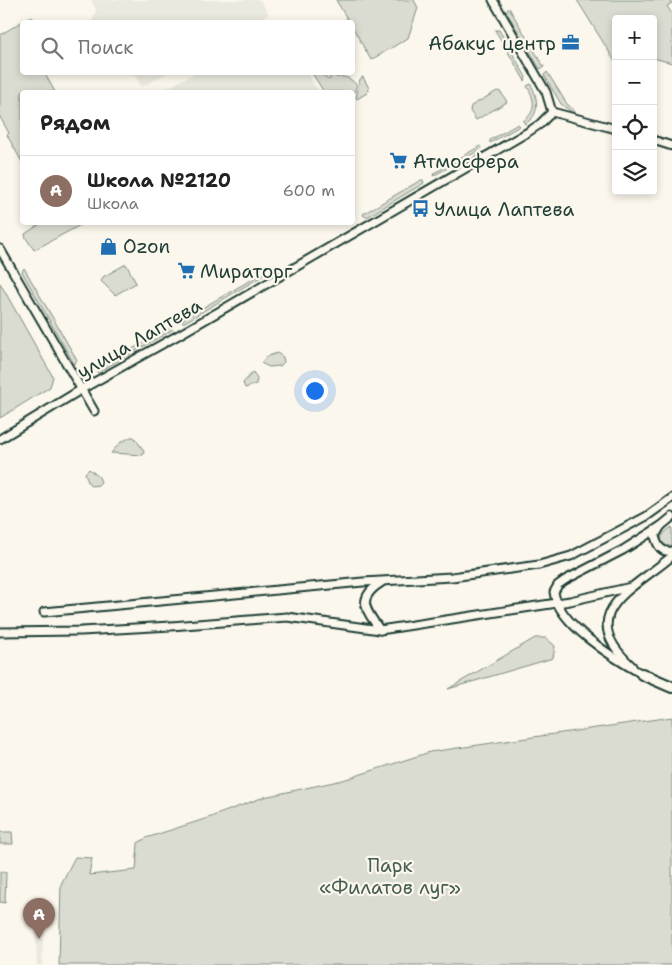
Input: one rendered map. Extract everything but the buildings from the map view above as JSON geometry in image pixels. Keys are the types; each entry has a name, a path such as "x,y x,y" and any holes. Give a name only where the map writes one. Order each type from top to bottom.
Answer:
{"street":[{"path":"493,0 546,92 552,112 612,128"},
{"name":"улица Лаптева","path":"0,439 82,389 528,132 540,124 552,112"},
{"path":"657,141 672,146"},
{"path":"0,248 94,412"},
{"path":"44,612 383,581 452,577 539,565 571,556 647,516 672,498"},
{"path":"672,518 624,550 565,580 558,585 554,592 558,606 592,642 615,660 672,687"},
{"path":"662,526 655,536 656,544 668,552 672,551"},
{"path":"642,674 622,657 610,641 607,623 613,606 619,597 654,572 672,556"},
{"path":"380,630 366,607 366,597 371,589 383,581"},
{"path":"0,632 81,631 287,617 380,630 570,601 631,588"}],"shaded area":[{"path":"91,0 260,0 269,14 258,20 93,20 96,9"},
{"path":"131,75 163,75 142,87 135,76"},
{"path":"191,75 308,75 318,90 164,90"},
{"path":"44,911 42,965 37,965 35,913"}],"green space":[{"path":"336,0 414,0 418,8 408,38 371,60 355,32 355,20 348,20"},
{"path":"577,0 672,0 672,3 667,6 672,14 672,63 657,59 657,15 612,15 612,57"},
{"path":"509,8 544,67 540,69 506,11"},
{"path":"30,17 34,20 25,20"},
{"path":"20,23 20,75 46,75 54,90 20,90 20,158 7,135 9,133 0,117 0,35"},
{"path":"495,30 499,30 526,77 525,81"},
{"path":"547,72 567,104 574,110 573,113 561,104 544,75"},
{"path":"313,75 323,75 329,80 331,78 326,75 341,75 336,77 347,78 357,85 355,90 323,90"},
{"path":"363,77 369,88 367,93 357,99 360,79"},
{"path":"531,84 537,106 534,116 525,124 523,121 531,114 533,109 532,96 527,86"},
{"path":"497,91 501,92 507,102 476,120 470,111 471,106"},
{"path":"518,124 520,126 490,143 490,140"},
{"path":"480,146 481,148 478,151 433,176 434,173"},
{"path":"421,180 424,183 367,217 364,216 363,214"},
{"path":"38,225 80,225 34,250 25,234"},
{"path":"126,264 136,283 115,295 101,281 103,277"},
{"path":"24,268 77,360 74,364 22,272"},
{"path":"263,273 264,275 182,322 183,319"},
{"path":"0,283 53,377 50,387 0,418"},
{"path":"172,326 172,330 98,373 96,370"},
{"path":"277,353 283,357 284,362 280,366 269,367 261,363 266,357"},
{"path":"253,372 257,379 256,384 245,388 243,383"},
{"path":"134,437 144,451 143,455 111,453 121,442"},
{"path":"89,469 99,477 101,482 98,485 91,486 88,482 85,473"},
{"path":"672,527 672,545 669,547 661,542 661,539 664,533"},
{"path":"535,638 546,638 555,646 553,658 448,689"},
{"name":"Парк «Филатов луг»","path":"672,717 672,965 59,965 61,884 75,857 92,858 89,875 136,870 138,843 146,838 264,797 343,780 430,752"},
{"path":"0,832 12,832 13,844 0,844"},
{"path":"0,872 6,872 5,903 0,902"}],"place":[{"name":"Абакус центр","path":"570,43"},
{"name":"Атмосфера","path":"399,161"},
{"name":"Улица Лаптева","path":"420,209"},
{"name":"Ozon","path":"109,246"},
{"name":"Мираторг","path":"186,271"},
{"name":"Школа №2120","path":"39,939"}]}
